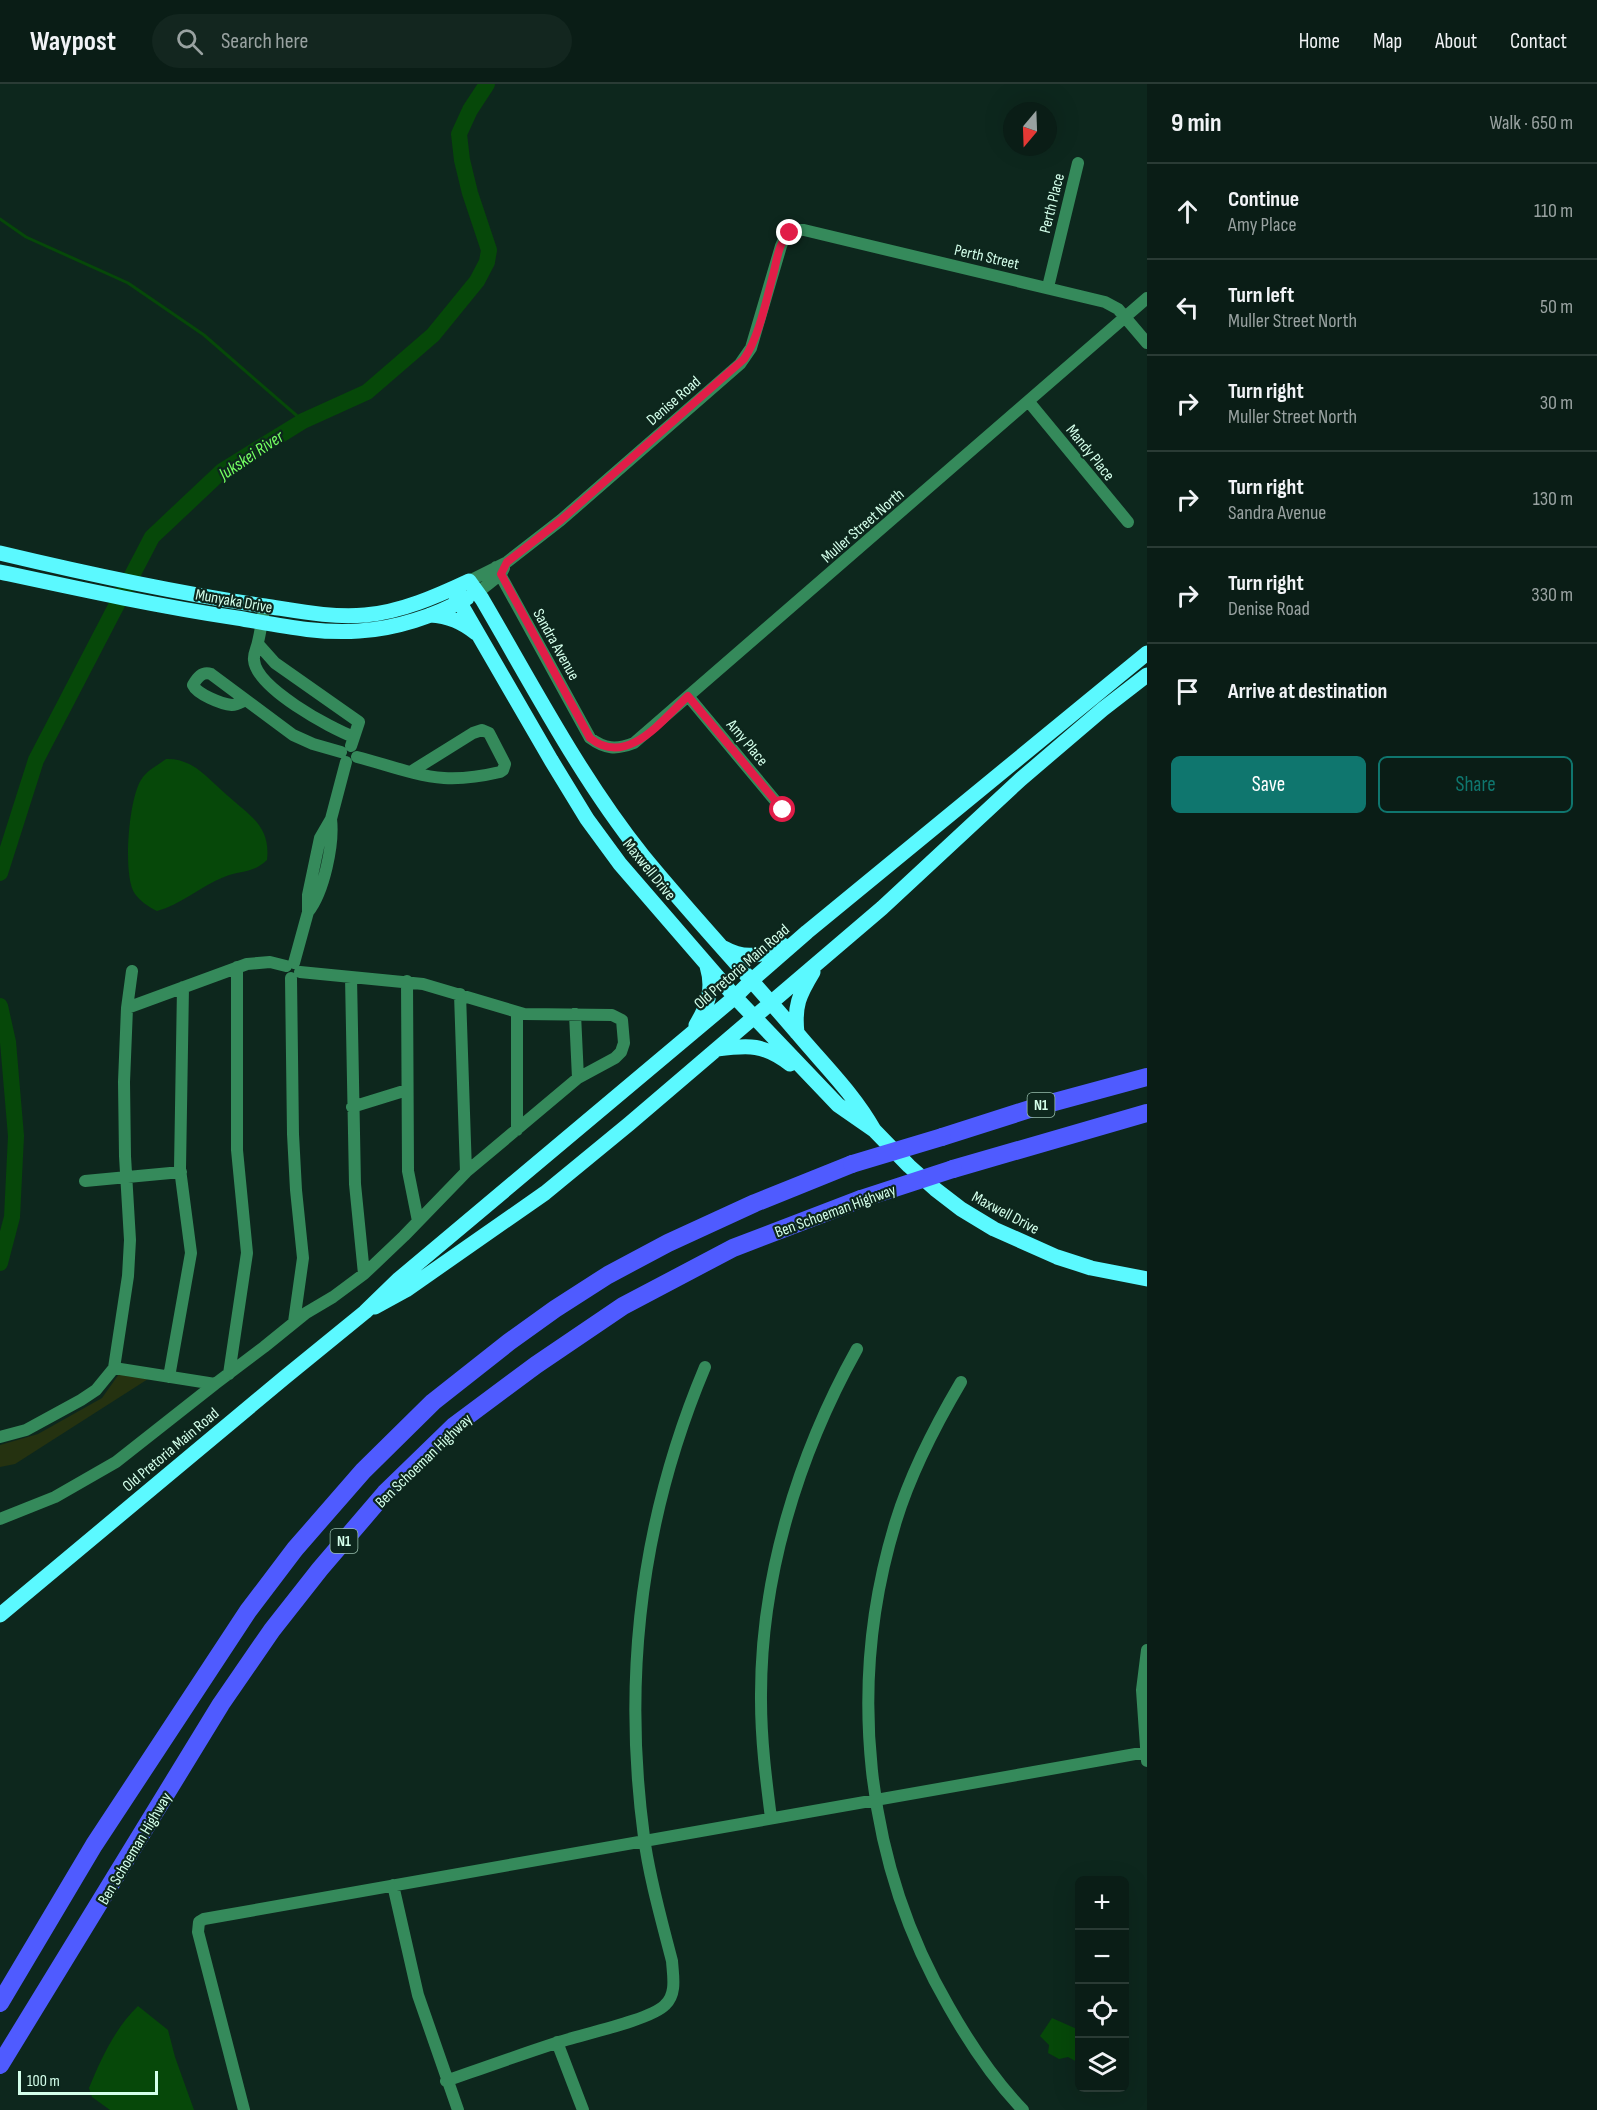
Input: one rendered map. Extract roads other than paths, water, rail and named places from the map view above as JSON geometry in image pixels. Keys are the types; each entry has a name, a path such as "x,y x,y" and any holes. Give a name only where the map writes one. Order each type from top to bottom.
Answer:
{"highway":[{"name":"Ben Schoeman Highway","path":"0,2002 94,1845 248,1611 295,1549 355,1480 433,1402 527,1329 608,1275 668,1243 754,1203 852,1164 1036,1107 1145,1077"},
{"name":"Ben Schoeman Highway","path":"0,2065 221,1704 265,1639 320,1569 385,1493 454,1425 536,1365 623,1306 733,1248 861,1199 953,1169 1147,1113"}],"main road":[{"name":"Munyaka Drive","path":"0,553 63,568 206,596 317,614 367,615 456,596"},
{"name":"Munyaka Drive","path":"0,572 197,612 310,630 358,632 403,624 429,615 456,596"},
{"path":"456,596 473,587"},
{"name":"Maxwell Drive","path":"473,587 606,807 719,945 853,1098 874,1130 909,1167 961,1209 994,1229 1056,1257 1091,1268 1147,1280"},
{"name":"Maxwell Drive","path":"456,596 587,819 620,864 735,997 838,1105 874,1130"},
{"path":"429,615 441,615 458,621 481,637"},
{"name":"Old Pretoria Main Road","path":"0,1616 365,1312 399,1278 735,997 807,932 1147,653"},
{"name":"Old Pretoria Main Road","path":"365,1312 406,1290 545,1193 819,962 1022,779 1103,709 1147,675"},
{"path":"719,945 740,955 762,955 807,932"},
{"path":"797,1033 798,999 819,962"},
{"path":"692,1033 705,1010 711,988 707,964"},
{"path":"716,1050 747,1046 768,1049 819,1085"}],"street":[{"name":"Perth Place","path":"1048,287 1078,163"},
{"name":"Perth Street","path":"804,230 1105,302 1118,309 1147,343"},
{"name":"Denise Road","path":"473,587 501,568 561,520 740,364 751,348 784,240 793,231 804,230"},
{"name":"Muller Street North","path":"590,738 607,748 634,743 1147,298"},
{"name":"Mandy Place","path":"1029,402 1128,522"},
{"name":"Sandra Avenue","path":"501,568 590,738"},
{"path":"265,606 254,658 256,669 263,679 294,704 335,729 350,751"},
{"path":"258,644 267,656 359,722 331,819 333,834 325,844 293,970 293,1134 303,1251 294,1322"},
{"path":"294,704 309,686"},
{"name":"Amy Place","path":"688,696 783,810"},
{"path":"246,700 302,740 350,751 412,771 449,778 500,772 505,768 505,764 489,733 482,730 412,771"},
{"path":"0,1519 55,1497 116,1462 294,1322 363,1274 466,1172 578,1078 606,1064 621,1052 624,1043 624,1024 622,1020 612,1015 537,1015 517,1012 436,987 407,981 293,970 270,962 237,967 127,1008"},
{"path":"229,1374 247,1253 237,1150 237,967"},
{"path":"0,1437 36,1426 81,1400 96,1390 114,1368 128,1276 130,1240 124,1082 127,1008 132,971"},
{"path":"351,976 355,1184 363,1274"},
{"path":"407,981 408,1171 418,1221"},
{"path":"169,1377 190,1253 181,1172 183,987"},
{"path":"459,994 466,1172"},
{"path":"517,1012 517,1130"},
{"path":"575,1014 578,1078"},
{"path":"352,1107 407,1090"},
{"path":"86,1180 181,1172"},
{"path":"771,1818 764,1765 761,1700 763,1650 771,1589 786,1518 798,1482 823,1417 857,1349"},
{"path":"446,2081 557,2042 651,2014 667,2004 672,1994 674,1981 672,1961 644,1840 636,1754 636,1660 642,1588 651,1540 668,1470 705,1367"},
{"path":"114,1368 215,1384"},
{"path":"961,1382 920,1457 896,1520 880,1584 871,1644 868,1686 870,1751 875,1801 894,1883 925,1963 962,2031 1023,2110"},
{"path":"244,2110 198,1932 199,1922 211,1917 644,1840 1146,1755 1142,1690 1147,1650"},
{"path":"393,1885 418,1995 446,2081 458,2110"},
{"path":"557,2042 584,2110"}],"waterway":[{"name":"Jukskei River","path":"0,873 36,760 152,537 222,471 303,421 367,392 433,335 477,281 487,262 489,250 470,193 462,160 459,134 470,110 487,84"},
{"path":"0,219 26,237 128,283 204,335 303,421"},
{"name":"Jukskei River","path":"0,1006 8,1042 16,1136 12,1217 0,1263"}]}
